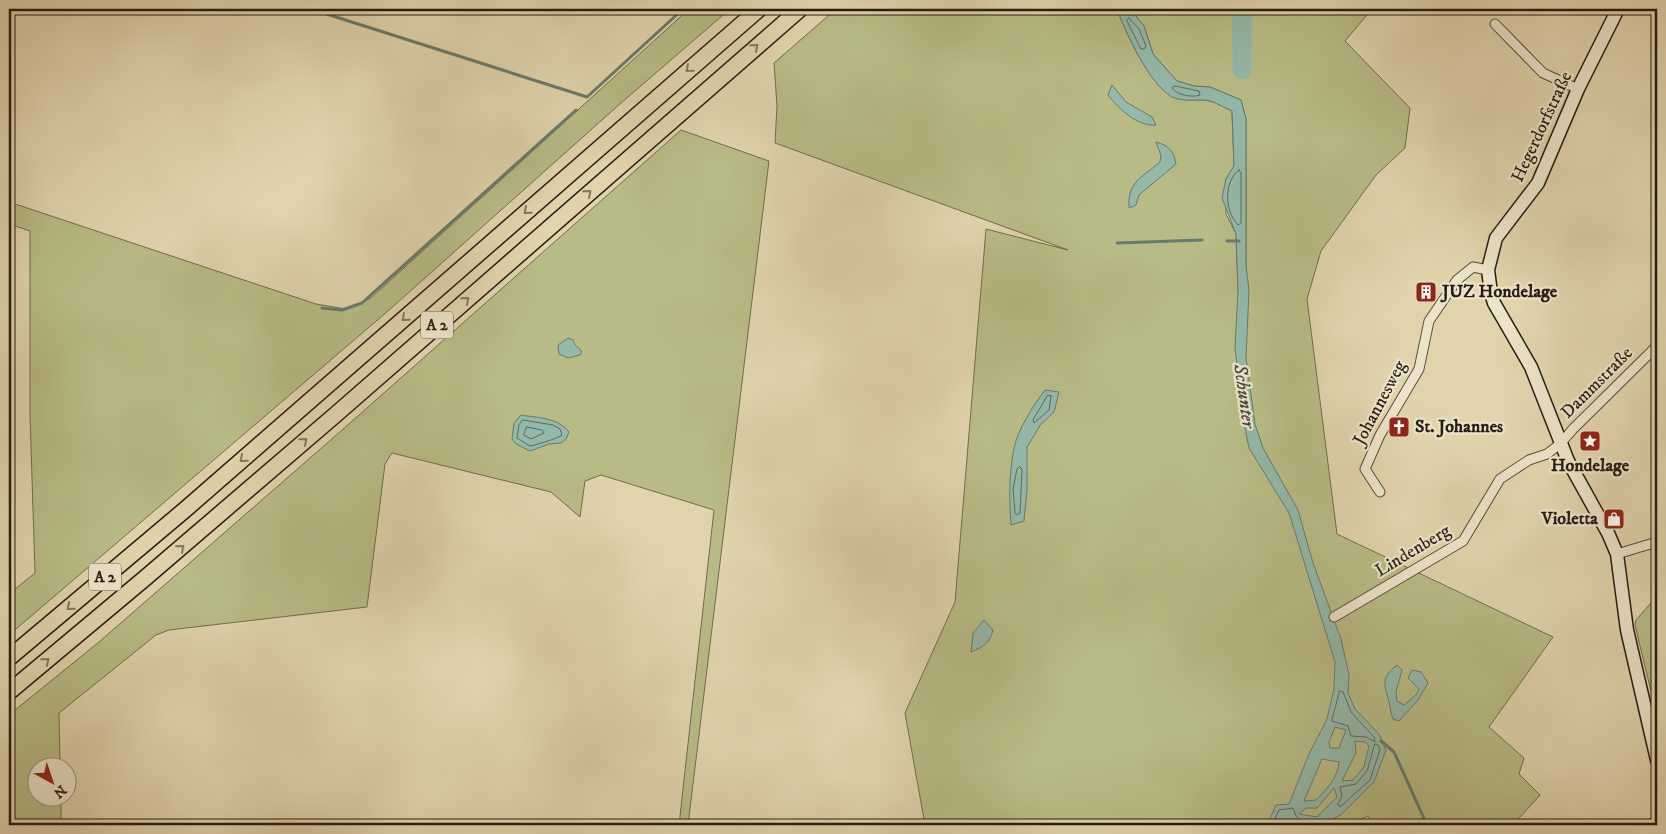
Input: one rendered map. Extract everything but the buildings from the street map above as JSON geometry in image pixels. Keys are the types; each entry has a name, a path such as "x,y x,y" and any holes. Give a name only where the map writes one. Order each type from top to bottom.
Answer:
{"highway":[{"name":"A 2","path":"9,658 15,649 194,502 758,9"},
{"name":"A 2","path":"9,692 144,580 800,9"}],"main road":[{"name":"Hegerdorfstraße","path":"1618,9 1578,89 1538,183 1496,238 1488,270 1490,293 1494,303 1531,367 1560,444 1608,533 1617,554 1627,630 1657,760"}],"street":[{"path":"1494,24 1543,73 1578,89"},
{"name":"Johannesweg","path":"1380,492 1364,470 1384,427 1419,369 1429,321 1457,280 1473,267 1488,270"},
{"name":"Dammstraße","path":"1560,444 1573,428 1657,346"},
{"name":"Lindenberg","path":"1334,617 1463,541 1500,480 1528,460 1547,454 1560,444"},
{"path":"1617,554 1657,542"},
{"path":"1648,825 1657,821"}],"green space":[{"path":"689,9 730,9 621,103 388,311 9,635 9,594 35,573 30,415 30,231 9,224 9,202 316,304 346,309 371,298"},
{"path":"836,9 1117,9 1139,57 1163,90 1177,98 1210,101 1232,111 1234,166 1226,179 1226,214 1236,234 1238,290 1248,290 1246,266 1246,119 1241,100 1210,87 1194,86 1177,81 1153,54 1144,26 1130,9 1372,9 1345,41 1410,108 1405,148 1376,175 1321,251 1307,299 1337,534 1553,637 1489,727 1524,758 1519,774 1540,795 1513,825 1373,825 1368,816 1347,825 925,825 905,713 955,602 986,229 1068,250 775,143 777,106 774,63"},
{"path":"681,130 769,161 688,825 679,825 714,510 601,475 585,481 580,517 551,492 392,453 385,464 367,607 169,630 156,635 59,713 60,756 28,756 28,806 61,806 61,825 9,825 9,715 99,642"},
{"path":"1657,596 1657,716 1635,625 1636,620"}],"water":[{"name":"Schunter","path":"1117,9 1130,9 1144,26 1153,54 1177,81 1194,86 1210,87 1241,100 1246,119 1246,266 1249,290 1246,358 1255,424 1263,448 1298,510 1313,563 1341,639 1349,675 1348,693 1355,709 1379,734 1386,750 1374,782 1342,814 1322,825 1309,825 1310,820 1304,825 1267,825 1276,805 1289,804 1309,754 1327,719 1334,689 1335,662 1289,513 1249,448 1244,423 1235,348 1238,290 1236,234 1222,198 1226,179 1234,166 1232,111 1210,101 1177,99 1163,90 1139,57","holes":["1335,727 1346,730 1339,748 1330,748 1329,742","1355,741 1365,742 1369,746 1364,767 1353,780 1342,781 1356,753","1322,759 1339,762 1334,778 1324,792 1316,800 1304,801","1334,788 1337,797 1317,817 1299,814 1306,808 1317,808"]},
{"path":"1112,85 1126,102 1152,117 1156,125 1142,123 1123,111 1108,95"},
{"path":"1156,142 1170,149 1176,164 1139,195 1136,205 1129,208 1131,192 1137,180 1160,162 1161,156"},
{"path":"568,338 573,340 574,344 582,352 580,355 568,358 559,354 558,345"},
{"path":"1045,390 1059,392 1054,412 1041,424 1027,447 1027,490 1024,521 1011,525 1010,487 1014,448 1022,426"},
{"path":"521,415 559,423 569,432 566,439 561,443 549,444 530,451 516,444 512,439 514,423"},
{"path":"984,620 993,630 992,634 985,644 971,652 973,633"},
{"path":"1397,665 1402,670 1396,692 1397,701 1404,705 1416,695 1419,689 1408,678 1412,670 1421,672 1428,683 1418,700 1399,721 1393,719 1385,685 1387,675"}],"waterway":[{"path":"311,9 587,97 683,9"},
{"path":"1242,9 1242,70"},
{"path":"322,308 342,310 362,303 576,110"},
{"path":"1117,243 1202,240"},
{"path":"1227,241 1239,241"},
{"path":"1381,741 1394,752 1427,825"}],"place":[{"name":"JUZ Hondelage","path":"1426,292"},
{"name":"St. Johannes","path":"1399,427"},
{"name":"Hondelage","path":"1590,441"},
{"name":"Violetta","path":"1614,519"}]}
